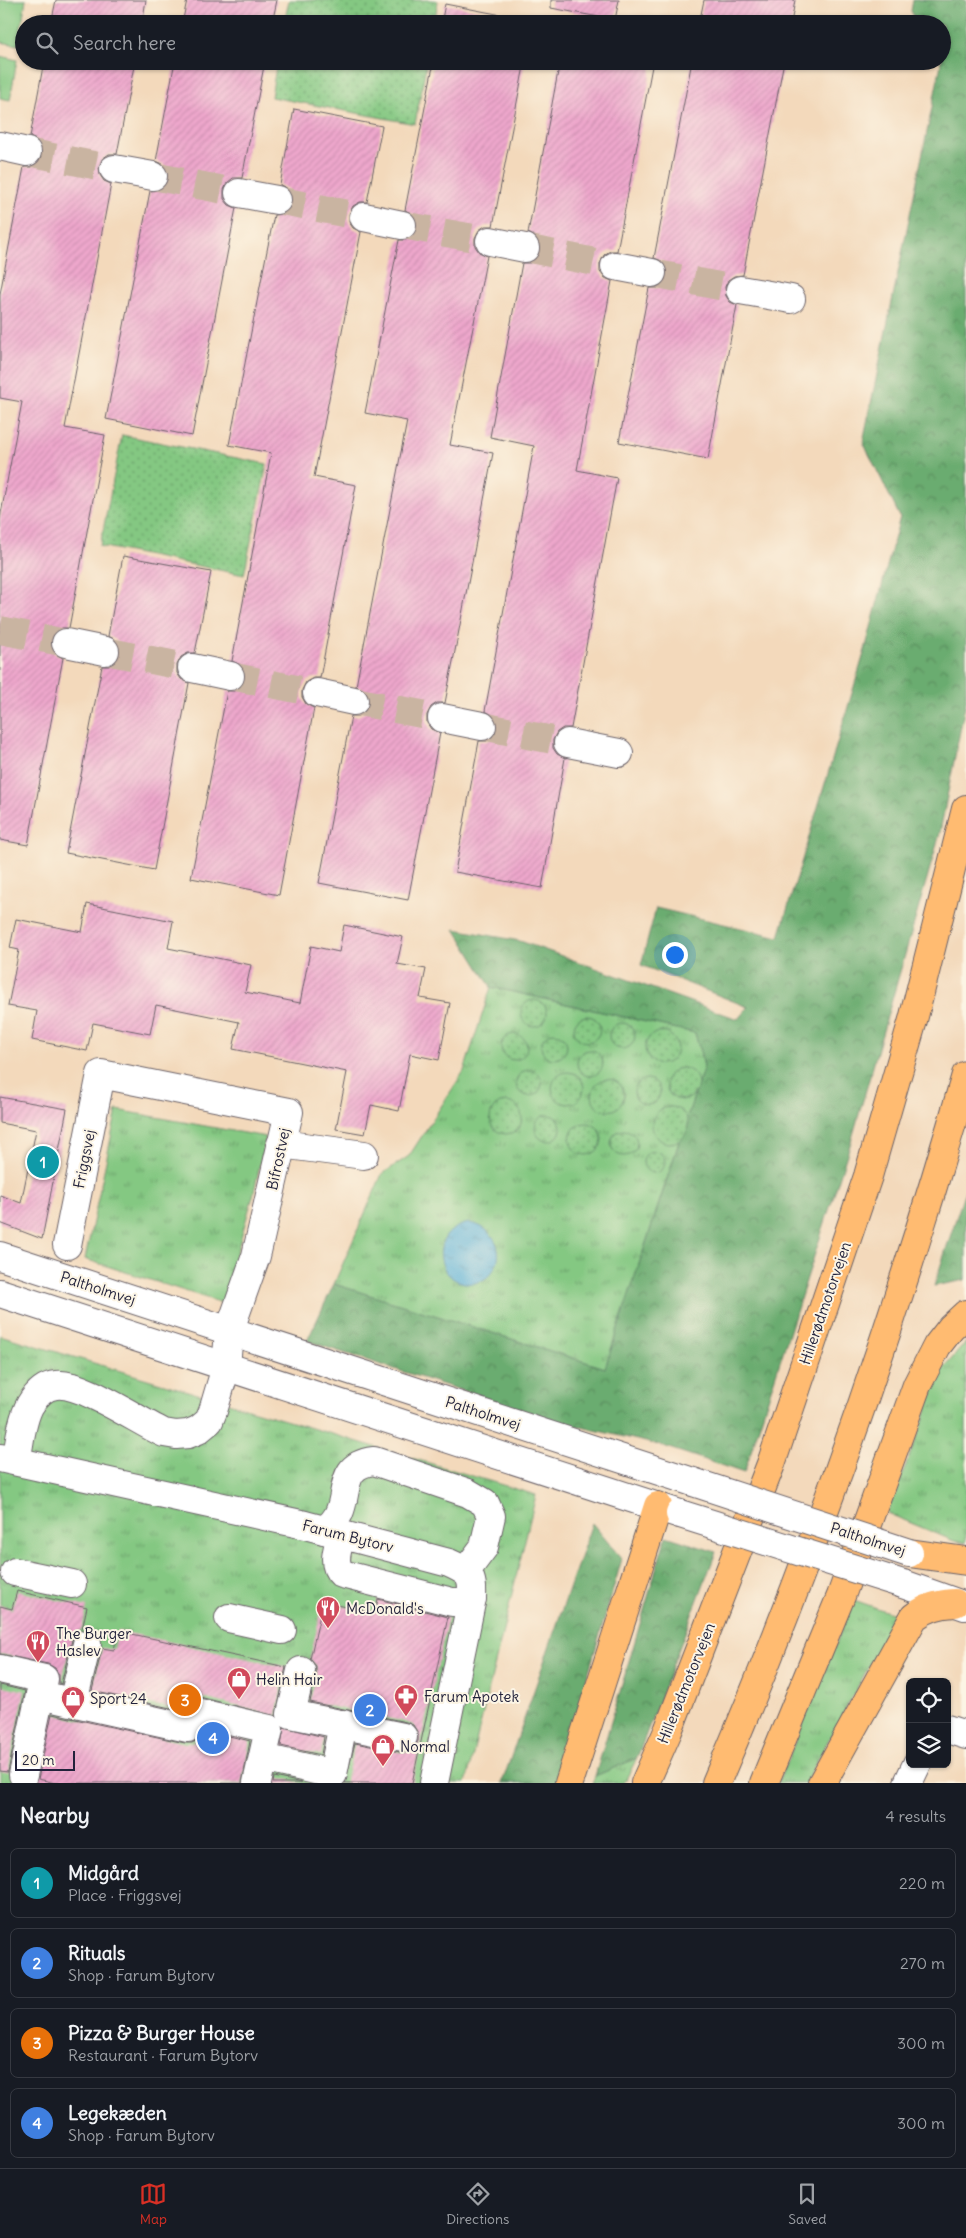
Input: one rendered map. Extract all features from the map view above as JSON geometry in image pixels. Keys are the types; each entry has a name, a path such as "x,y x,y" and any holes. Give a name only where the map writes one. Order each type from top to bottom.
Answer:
{"highway":[{"name":"Hillerødmotorvejen","path":"645,1783 668,1731 771,1464 868,1176 913,1020 966,809"},
{"path":"716,1783 835,1483 931,1196 966,1075"},
{"path":"764,1783 840,1596 917,1385 937,1346 951,1328 966,1314"},
{"path":"569,1783 669,1510"},
{"path":"909,1553 966,1561"},
{"path":"822,1783 914,1617 938,1604 960,1605"}],"street":[{"path":"0,146 27,152"},
{"path":"114,169 153,176"},
{"path":"240,193 277,200"},
{"path":"364,217 402,225"},
{"path":"490,242 525,248"},
{"path":"614,266 652,273"},
{"path":"740,290 791,299"},
{"path":"66,643 105,651"},
{"path":"192,668 230,676"},
{"path":"317,693 354,701"},
{"path":"442,718 482,726"},
{"path":"568,743 620,754"},
{"name":"Bifrostvej","path":"101,1074 289,1112 256,1256 230,1332"},
{"name":"Friggsvej","path":"67,1244 101,1074"},
{"path":"281,1144 364,1155"},
{"name":"Paltholmvej","path":"0,1256 966,1571"},
{"path":"0,1293 903,1584 960,1605"},
{"path":"36,1480 5,1464 26,1413 42,1390 56,1385 83,1390 164,1433 188,1434 198,1430 208,1421 226,1367 230,1332"},
{"path":"434,1783 472,1598 473,1582 470,1566 484,1547 491,1516 485,1504 468,1493 374,1461 363,1462 353,1467 350,1472 340,1514 334,1524 333,1532 337,1570 342,1574 452,1602 464,1602 472,1598"},
{"name":"Farum Bytorv","path":"5,1464 333,1532 449,1563 470,1566"},
{"path":"669,1510 681,1478"},
{"path":"15,1572 72,1584"},
{"path":"229,1618 282,1630"},
{"path":"75,1694 87,1644"},
{"path":"0,1669 42,1687 75,1694 188,1728 191,1711 282,1726 343,1724 404,1737"},
{"path":"301,1671 267,1768 333,1774 343,1724"},
{"path":"23,1776 42,1687"},
{"path":"951,1730 966,1734"},
{"path":"908,1783 915,1768"}],"green space":[{"path":"0,0 26,0 23,15 15,15 15,44 0,42"},
{"path":"289,0 438,1 436,15 286,15"},
{"path":"913,0 966,0 966,701 939,837 851,1142 744,1473 663,1446 560,1422 307,1341 334,1284 605,1368 704,1066 695,1033 491,987 455,929 520,941 738,1019 748,1007 641,965 656,908 779,937 865,650 900,517 863,442 940,70 951,70 951,15 913,15 911,11"},
{"path":"0,56 15,60 15,70 10,100 0,98"},
{"path":"276,70 425,70 415,124 271,97"},
{"path":"122,435 267,464 244,575 100,546"},
{"path":"491,987 695,1033 704,1066 605,1368 334,1284 382,1174 409,1156 464,1071"},
{"path":"534,1000 543,1004 547,1013 543,1022 534,1026 525,1022 521,1013 525,1004"},
{"path":"587,1016 596,1020 600,1029 596,1038 587,1042 578,1038 574,1029 578,1020"},
{"path":"622,1023 631,1027 635,1036 631,1045 622,1049 613,1045 609,1036 613,1027"},
{"path":"661,1032 667,1033 672,1037 676,1042 676,1054 672,1059 667,1063 661,1064 655,1063 650,1059 646,1054 645,1048 646,1042 650,1037 655,1033"},
{"path":"554,1033 563,1037 567,1046 563,1055 554,1059 545,1055 541,1046 545,1037"},
{"path":"514,1034 523,1038 527,1047 523,1056 514,1060 505,1056 501,1047 505,1038"},
{"path":"590,1050 599,1054 603,1063 599,1072 590,1076 581,1072 577,1063 581,1054"},
{"path":"682,1068 688,1069 693,1073 697,1078 697,1090 693,1095 688,1099 682,1100 676,1099 671,1095 667,1090 666,1084 667,1078 671,1073 676,1069"},
{"path":"529,1070 538,1074 542,1083 538,1092 529,1096 520,1092 516,1083 520,1074"},
{"path":"568,1072 574,1073 579,1077 583,1082 583,1094 579,1099 574,1103 568,1104 562,1103 557,1099 553,1094 552,1088 553,1082 557,1077 562,1073"},
{"path":"608,1079 614,1080 619,1084 623,1089 623,1101 619,1106 614,1110 608,1111 602,1110 597,1106 593,1101 592,1095 593,1089 597,1084 602,1080"},
{"path":"647,1079 656,1083 660,1092 656,1101 647,1105 638,1101 634,1092 638,1083"},
{"path":"506,1102 512,1103 517,1107 521,1112 521,1124 517,1129 512,1133 506,1134 500,1133 495,1129 491,1124 490,1118 491,1112 495,1107 500,1103"},
{"path":"670,1107 677,1108 683,1112 687,1118 687,1132 683,1138 677,1142 670,1143 663,1142 657,1138 653,1132 652,1125 653,1118 657,1112 663,1108"},
{"path":"117,1110 266,1137 253,1196 222,1303 85,1259"},
{"path":"548,1115 557,1119 561,1128 557,1137 548,1141 539,1137 535,1128 539,1119"},
{"path":"586,1123 592,1124 597,1128 601,1133 601,1145 597,1150 592,1154 586,1155 580,1154 575,1150 571,1145 570,1139 571,1133 575,1128 580,1124"},
{"path":"624,1130 633,1134 637,1143 633,1152 624,1156 615,1152 611,1143 615,1134"},
{"path":"654,1151 662,1154 665,1162 662,1170 654,1173 646,1170 643,1162 646,1154"},
{"path":"966,1188 966,1280 934,1286"},
{"path":"0,1335 536,1495 466,1783 0,1783"},
{"path":"966,1342 966,1543 954,1541 887,1513 918,1435 939,1374"},
{"path":"592,1523 622,1559 556,1783 502,1783"},
{"path":"666,1536 716,1552 637,1758 595,1776"},
{"path":"854,1600 897,1615 805,1783 778,1783"},
{"path":"637,1758 624,1783 592,1783 595,1776"}],"water":[{"path":"469,1223 483,1228 494,1238 497,1245 498,1259 491,1273 484,1279 475,1283 462,1283 452,1277 445,1269 441,1259 441,1248 446,1237 455,1228"}],"building":[{"path":"56,0 146,0 144,15 53,15"},
{"path":"187,0 277,0 274,15 184,15"},
{"path":"551,0 619,0 616,15 588,15 551,8"},
{"path":"704,0 795,0 792,15 701,15"},
{"path":"445,4 502,15 443,15"},
{"path":"42,70 133,70 117,154 109,154 102,159 99,167 100,175 104,181 111,184 65,428 105,435 69,628 62,628 55,632 51,640 51,648 55,654 63,658 28,845 0,840 0,519 22,402 0,398 0,294 24,167 31,167 38,163 42,155 42,147 38,141 30,137"},
{"path":"173,70 263,70 242,178 233,178 227,183 224,190 224,199 229,205 236,208 192,436 106,419 150,191 159,190 165,186 168,179 167,170 163,164 156,161"},
{"path":"432,70 523,70 493,226 485,226 479,230 475,238 475,246 479,252 487,256 450,445 493,453 445,703 437,703 431,707 427,715 427,723 431,729 440,733 408,900 319,883 351,716 358,716 365,712 369,704 369,697 365,690 356,686 407,421 365,413 399,240 406,240 413,236 417,228 417,220 413,214 405,210"},
{"path":"558,70 651,70 617,251 610,251 604,255 600,264 600,272 605,278 612,281 577,470 617,478 571,728 563,728 557,732 553,740 553,748 557,754 565,758 542,888 455,872 479,741 487,741 493,737 497,729 497,721 493,715 485,711 534,446 490,437 522,263 530,263 536,259 540,251 540,243 536,237 528,233"},
{"path":"690,70 782,70 743,275 734,276 728,280 725,287 726,296 730,302 737,305 708,459 619,442 649,288 658,288 664,283 667,276 667,267 662,261 654,258"},
{"path":"294,109 382,126 367,202 360,202 353,206 349,214 349,222 353,228 361,232 314,477 356,485 320,678 313,678 306,682 302,690 302,697 306,704 314,708 279,895 191,878 227,691 234,691 241,687 245,679 245,671 241,665 232,661 271,453 229,445 274,215 283,214 289,210 292,203 292,194 287,188 280,185"},
{"path":"123,556 211,572 195,653 188,653 181,657 177,665 177,673 181,679 189,683 154,870 66,853 102,666 109,666 116,662 120,654 120,646 116,640 108,636"},
{"path":"87,904 173,921 168,948 251,965 245,992 300,1003 311,946 339,952 344,925 403,937 397,964 426,969 420,998 450,1003 439,1060 410,1054 399,1111 371,1105 365,1134 336,1129 347,1072 233,1049 239,1022 156,1005 150,1034 93,1023 87,1051 32,1040 37,1011 8,1006 19,950 10,948 16,919 82,932"},
{"path":"0,1097 67,1109 42,1239 0,1223 0,1195 21,1203 36,1130 0,1123"},
{"path":"17,1591 87,1607 82,1629 75,1634 72,1640 61,1684 59,1683 59,1675 55,1668 48,1664 0,1654 0,1606 12,1609"},
{"path":"378,1599 448,1617 412,1783 345,1783 355,1743 407,1752 414,1748 418,1741 418,1733 413,1725 310,1702 316,1666 310,1659 323,1602 375,1613"},
{"path":"118,1631 286,1667 276,1716 195,1696 187,1696 180,1700 175,1709 92,1691 102,1648 114,1650"},
{"path":"0,1685 25,1691 8,1772 0,1771"},
{"path":"52,1714 185,1743 192,1743 199,1739 204,1730 250,1741 242,1783 56,1783 38,1779"},
{"path":"284,1727 324,1737 321,1755 281,1746"},
{"path":"274,1777 302,1783 273,1783"}],"tunnel":[{"path":"27,152 114,169"},
{"path":"153,176 239,193"},
{"path":"277,200 364,217"},
{"path":"402,225 490,241"},
{"path":"525,248 615,266"},
{"path":"652,273 740,290"},
{"path":"0,630 66,643"},
{"path":"105,651 192,668"},
{"path":"230,676 317,693"},
{"path":"354,701 442,718"},
{"path":"482,726 568,743"}],"place":[{"name":"Midgård","path":"43,1162"},
{"name":"McDonald's","path":"328,1629"},
{"name":"The Burger Haslev","path":"38,1663"},
{"name":"Pizza & Burger House","path":"185,1700"},
{"name":"Helin Hair","path":"239,1700"},
{"name":"Rituals","path":"370,1710"},
{"name":"Farum Apotek","path":"406,1717"},
{"name":"Sport 24","path":"73,1719"},
{"name":"Legekæden","path":"213,1738"},
{"name":"Normal","path":"383,1767"}]}
